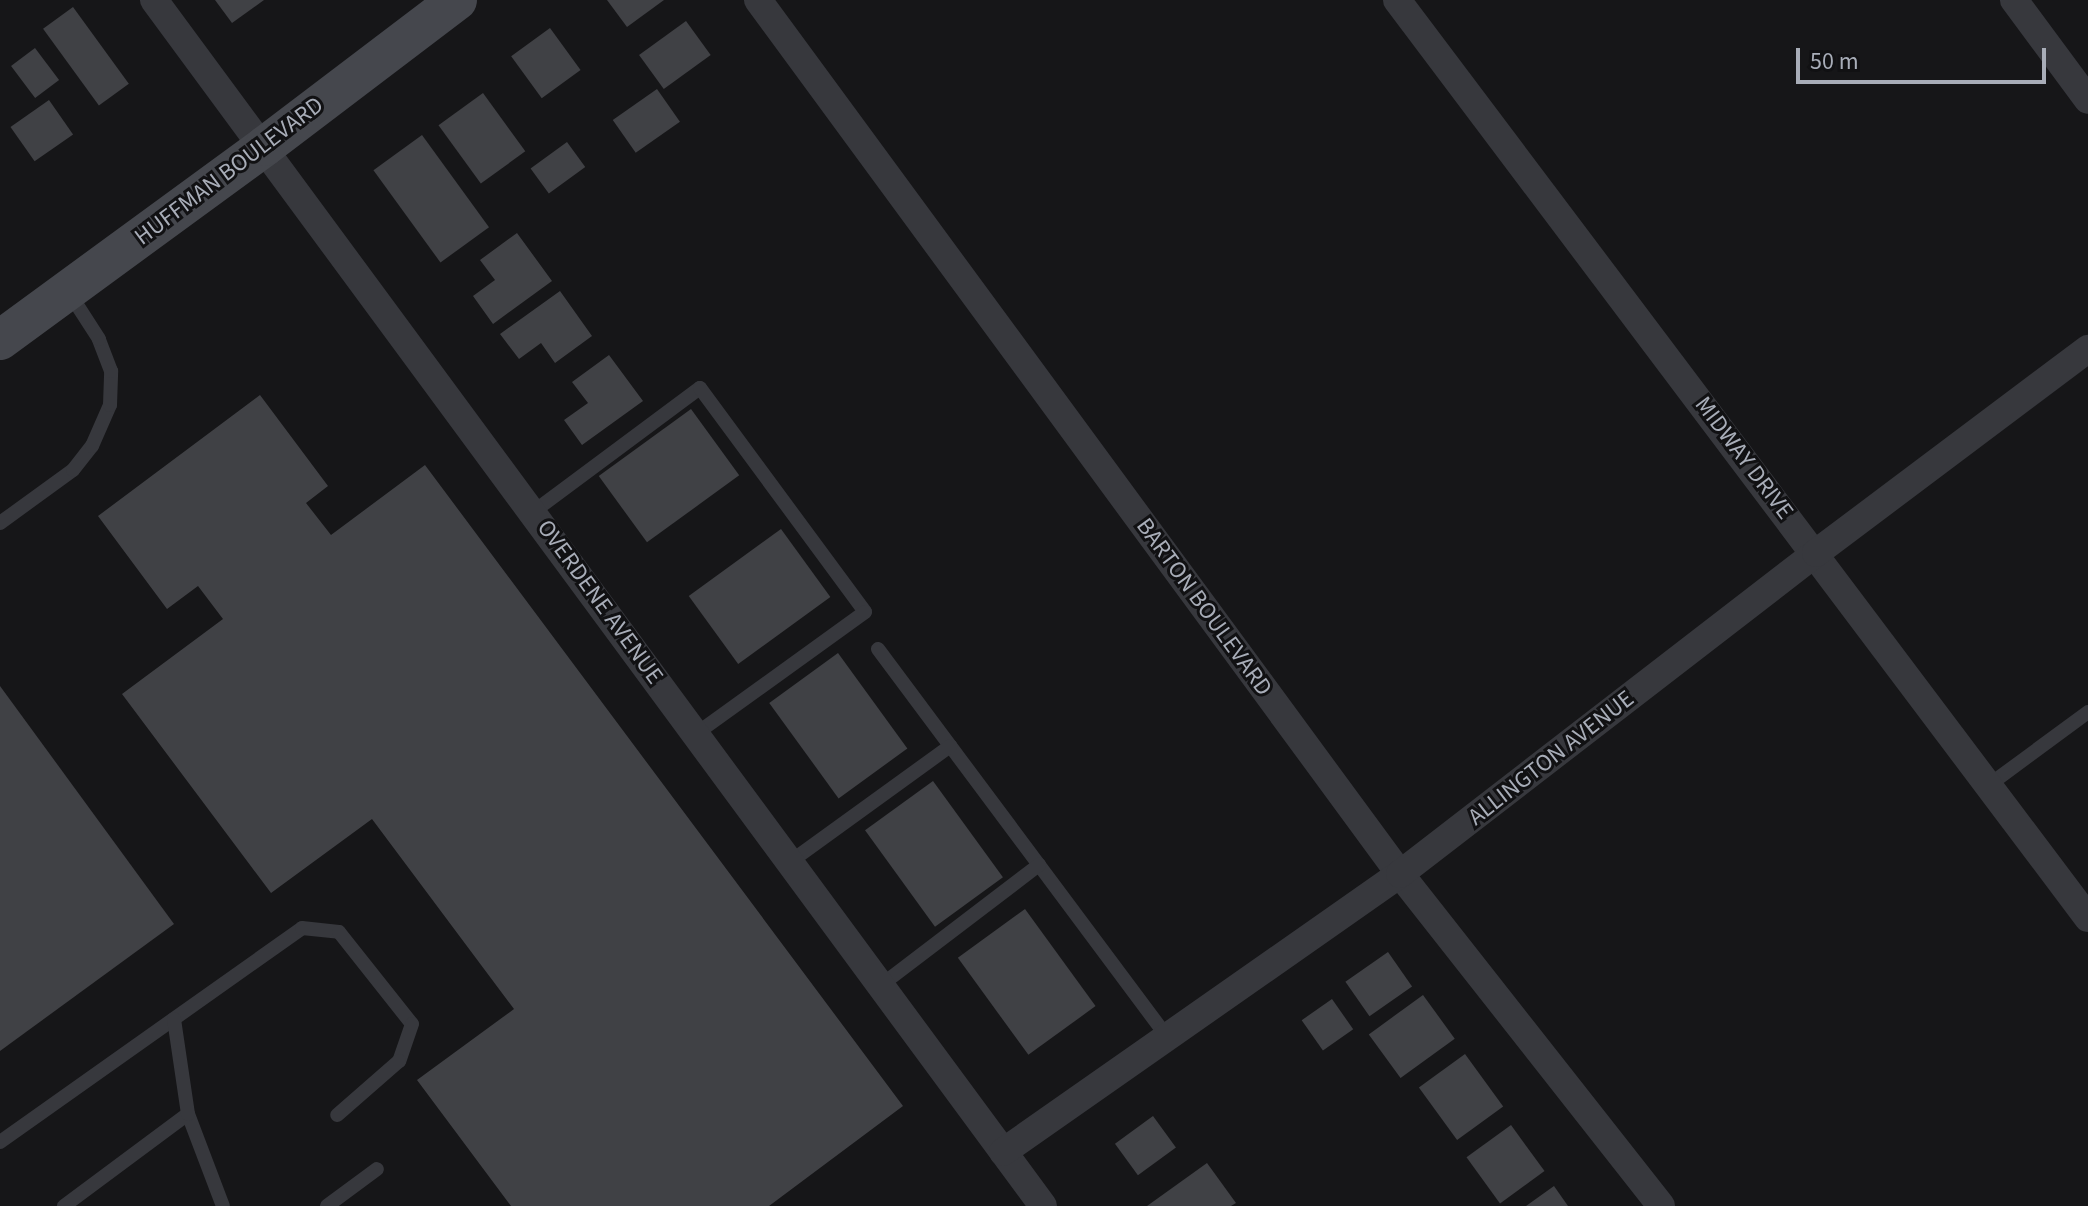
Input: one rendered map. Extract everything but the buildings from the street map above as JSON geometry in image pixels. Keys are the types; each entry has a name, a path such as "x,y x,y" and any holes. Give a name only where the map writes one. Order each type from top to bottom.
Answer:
{"street":[{"name":"OVERDENE AVENUE","path":"154,0 265,146 1043,1206"},
{"name":"HUFFMAN BOULEVARD","path":"0,340 265,146 457,0"},
{"name":"BARTON BOULEVARD","path":"758,0 1400,874 1661,1206"},
{"name":"MIDWAY DRIVE","path":"1397,0 2088,918"},
{"path":"2014,0 2088,100"},
{"name":"ALLINGTON AVENUE","path":"1003,1152 1400,874 1816,553 2088,349"}],"lane":[{"path":"0,523 73,470 92,446 110,405 111,371 99,339 67,291"},
{"path":"533,512 700,388 865,612 696,734"},
{"path":"878,649 1167,1037"},
{"path":"1989,785 2088,712"},
{"path":"790,862 950,746"},
{"path":"880,986 1039,865"},
{"path":"0,1142 302,928 339,932 412,1024 399,1061 337,1115"},
{"path":"174,1019 188,1114 223,1206"},
{"path":"64,1206 188,1114"},
{"path":"327,1206 377,1169"}]}
